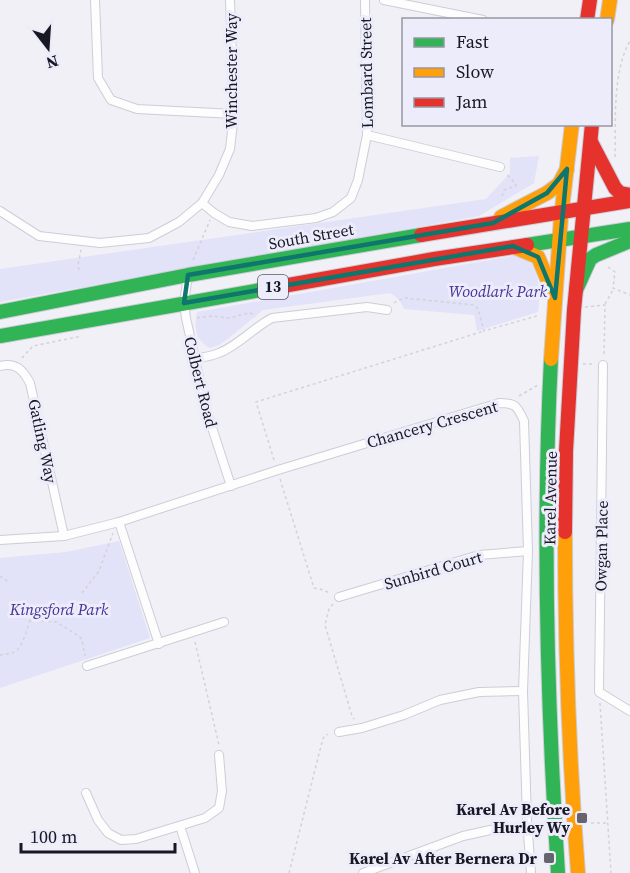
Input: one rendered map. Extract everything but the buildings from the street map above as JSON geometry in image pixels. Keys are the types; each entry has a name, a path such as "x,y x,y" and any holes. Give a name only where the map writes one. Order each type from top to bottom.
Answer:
{"main road":[{"path":"587,18 590,0"},
{"path":"607,18 610,0"},
{"name":"Karel Avenue","path":"558,873 548,705 546,523 550,369 560,239 573,126"},
{"name":"Karel Avenue","path":"578,873 566,675 566,488 574,308 592,126"},
{"path":"591,142 615,188 620,193 630,195"},
{"path":"493,223 547,193 559,184 567,169"},
{"name":"South Street","path":"0,312 357,244 630,201"},
{"name":"13","path":"0,336 424,261 630,229"},
{"path":"576,290 590,259 630,241"},
{"path":"513,246 538,257 555,304"}],"street":[{"path":"95,0 98,78 111,100 137,109 234,114"},
{"name":"Winchester Way","path":"0,211 39,236 100,243 149,238 179,222 202,203 219,175 230,149 234,114 230,0"},
{"name":"Lombard Street","path":"202,203 229,222 252,226 316,218 333,212 351,198 358,180 368,135 365,0"},
{"path":"384,0 473,18"},
{"path":"368,135 500,167"},
{"name":"Colbert Road","path":"188,275 184,303 186,318 206,409 231,486"},
{"path":"195,358 218,354 272,318 367,307 387,310"},
{"path":"0,366 5,364 17,367"},
{"name":"Owgan Place","path":"599,692 603,365"},
{"name":"Gatling Way","path":"17,367 24,372 30,383 63,536"},
{"name":"Chancery Crescent","path":"0,540 63,536 119,522 278,470 499,403 511,403 518,408 524,421 528,551 523,691 527,830 531,873"},
{"path":"119,522 159,644"},
{"name":"Sunbird Court","path":"339,597 479,555 528,551"},
{"path":"87,666 224,622"},
{"path":"339,732 362,728 404,715 440,700 479,692 523,691"},
{"path":"599,692 630,711"},
{"path":"86,794 98,820 108,832 121,840 180,826 205,818 219,808 222,791 219,755"},
{"path":"180,826 195,873"},
{"path":"363,873 463,836 495,829 527,830"}],"path":[{"path":"615,158 617,78 625,49 630,41"},
{"path":"500,167 516,186 504,190 502,196"},
{"path":"188,275 214,213"},
{"path":"79,270 83,241"},
{"path":"571,363 603,365 605,305 613,288 615,272 608,267"},
{"path":"613,288 630,295"},
{"path":"387,310 397,300 405,298 470,304 478,309 484,332"},
{"path":"362,728 352,716 325,625 329,609 339,597 314,588 256,402 484,332 555,304"},
{"path":"574,308 605,305"},
{"path":"186,318 212,316 230,318 250,313 261,324"},
{"path":"17,367 26,352 33,346 87,335"},
{"path":"511,403 520,395 537,387 538,384"},
{"path":"82,593 99,571 119,522"},
{"path":"0,576 10,583"},
{"path":"0,655 18,649 31,619 56,622 82,640 87,666"},
{"path":"192,632 219,741 219,755"},
{"path":"599,692 611,873"},
{"path":"289,873 323,738 327,734 339,732"}],"highlighted area":[{"path":"567,169 555,298 538,257 513,246 184,303 188,275 493,223 547,193"}],"green space":[{"path":"539,156 534,183 479,216 0,302 0,269 486,199 510,173 510,158"},
{"name":"Woodlark Park","path":"518,255 526,258 535,269 539,291 538,312 477,331 474,315 404,309 390,293 263,310 229,338 210,348 201,341 197,333 197,312"},
{"name":"Kingsford Park","path":"119,541 150,638 0,688 0,558 66,552"}],"traffic: fast":[{"path":"527,245 630,229"},
{"path":"0,312 188,275 421,235"},
{"path":"576,290 590,259 630,241"},
{"path":"0,336 266,289"},
{"path":"551,359 546,552 551,745 558,873"}],"traffic: slow":[{"path":"607,18 610,0"},
{"path":"551,359 561,217 572,126"},
{"path":"501,217 547,193 559,184 567,169"},
{"path":"514,247 538,257 555,298"},
{"path":"565,532 568,702 578,873"}],"traffic: jam":[{"path":"587,18 590,0"},
{"path":"565,532 566,451 574,310 592,126"},
{"path":"591,142 615,188 620,193 630,195"},
{"path":"421,235 630,201"},
{"path":"266,289 527,245"}],"place":[{"name":"Karel Av Before Hurley Wy","path":"582,818"},
{"name":"Karel Av After Bernera Dr","path":"549,858"}]}
